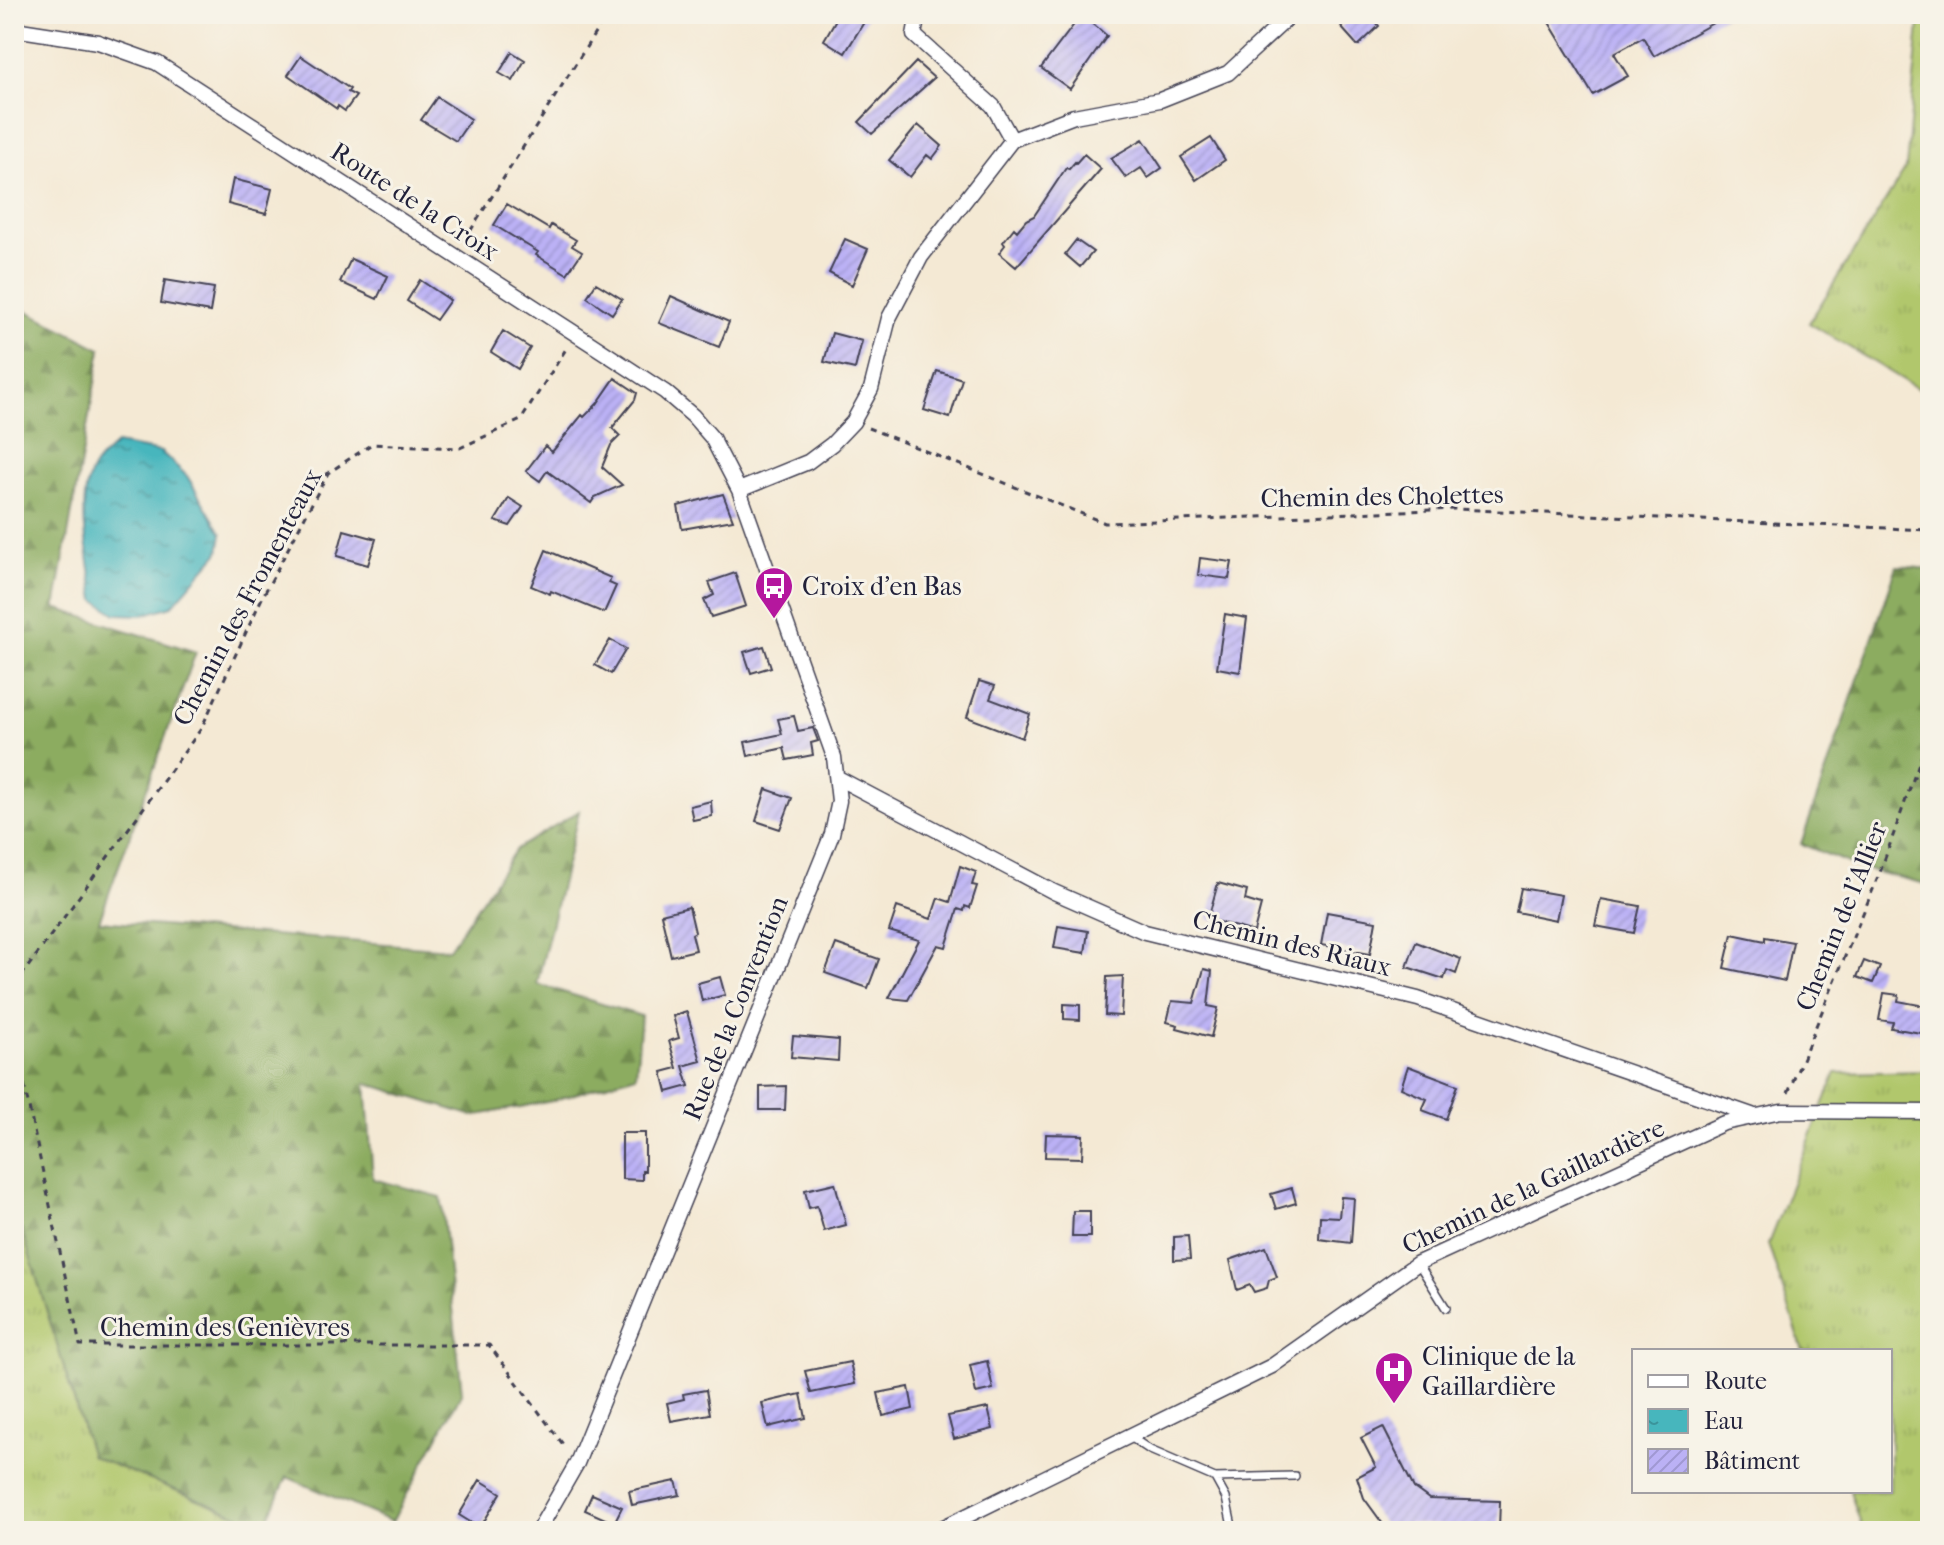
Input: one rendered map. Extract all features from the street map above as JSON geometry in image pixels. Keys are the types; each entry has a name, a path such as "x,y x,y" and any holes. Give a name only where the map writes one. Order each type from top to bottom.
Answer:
{"street":[{"path":"918,14 914,35 993,106 1012,140"},
{"path":"739,490 808,462 832,444 853,422 871,389 889,318 921,257 1012,140 1074,116 1160,100 1228,73 1292,14"},
{"name":"Route de la Croix","path":"14,29 98,42 157,63 665,392 693,416 712,438 739,490"},
{"name":"Rue de la Convention","path":"538,1531 577,1463 832,834 839,801 838,778 829,743 739,490"},
{"name":"Chemin des Riaux","path":"838,778 1054,892 1145,932 1418,999 1752,1115"},
{"path":"1781,1111 1930,1112"},
{"name":"Chemin de la Gaillardière","path":"936,1531 1272,1366 1418,1263 1724,1123 1781,1111"}],"lane":[{"path":"1418,1263 1446,1308"},
{"path":"1127,1435 1150,1450 1215,1478 1295,1476"},
{"path":"1215,1478 1226,1498 1233,1531"}],"path":[{"path":"455,256 607,14"},
{"name":"Chemin des Fromenteaux","path":"14,986 201,729 262,598 328,473 372,444 460,448 521,420 576,334"},
{"name":"Chemin des Cholettes","path":"853,422 1105,523 1454,509 1930,530"},
{"name":"Chemin de l'Allier","path":"1781,1111 1879,875 1930,732"},
{"name":"Chemin des Genièvres","path":"14,1038 80,1345 489,1345 577,1463"}],"green space":[{"path":"1920,14 1930,14 1930,396 1809,323 1906,168"},
{"path":"14,304 101,349 55,608 196,652 99,921 449,949 516,849 579,811 537,984 641,1016 636,1075 552,1101 473,1116 366,1083 373,1179 441,1197 462,1392 392,1522 287,1477 265,1526 91,1456 22,1230 14,1233"},
{"path":"1897,566 1930,569 1930,885 1860,868 1801,844"},
{"path":"1930,1071 1930,1531 1863,1531 1851,1493 1892,1493 1892,1349 1802,1349 1768,1244 1836,1073"},
{"path":"22,1229 91,1456 265,1526 263,1531 14,1531 14,1233"}],"water":[{"path":"116,444 161,452 187,476 222,534 219,552 172,606 143,615 116,614 95,600 90,569 84,514 88,480 96,464"}],"building":[{"path":"839,14 869,14 845,53 824,40"},
{"path":"1082,14 1107,36 1070,89 1041,68"},
{"path":"1355,14 1385,14 1376,22 1379,26 1358,46 1341,27"},
{"path":"1555,14 1729,14 1654,56 1643,37 1614,53 1628,76 1593,95 1547,19"},
{"path":"512,52 525,60 513,81 499,73"},
{"path":"301,56 356,96 345,111 338,106 337,109 288,75"},
{"path":"916,62 934,78 872,134 859,122"},
{"path":"437,97 471,119 456,141 421,120"},
{"path":"918,125 942,146 932,159 927,155 910,177 889,160"},
{"path":"1211,138 1225,160 1196,180 1181,157"},
{"path":"1143,139 1162,168 1148,178 1141,168 1126,178 1111,158"},
{"path":"1084,154 1101,169 1016,267 999,253 1005,245 1003,242 1014,228 1017,231 1034,216 1066,168 1069,169"},
{"path":"233,179 272,189 266,214 228,204"},
{"path":"507,204 549,229 551,225 576,240 572,246 582,252 567,274 494,225"},
{"path":"845,239 868,249 852,285 829,273"},
{"path":"1076,240 1093,252 1080,267 1065,254"},
{"path":"351,259 388,276 377,299 340,282"},
{"path":"165,280 214,288 210,312 161,303"},
{"path":"420,280 450,300 436,320 407,301"},
{"path":"596,283 622,299 612,314 587,297"},
{"path":"671,296 729,322 719,347 659,323"},
{"path":"503,331 530,348 518,369 491,352"},
{"path":"832,333 862,341 855,369 824,362"},
{"path":"937,371 962,379 950,418 924,410"},
{"path":"615,378 637,393 635,400 612,428 620,436 611,445 602,467 622,485 595,497 591,503 547,471 540,481 526,471 545,446 552,452 582,415 584,417 597,404"},
{"path":"723,494 733,520 682,529 678,506"},
{"path":"509,498 523,507 510,526 495,521"},
{"path":"344,530 376,539 368,565 337,556"},
{"path":"546,550 611,578 609,583 616,586 604,613 531,586"},
{"path":"1200,558 1232,562 1229,579 1198,575"},
{"path":"735,573 746,606 711,617 704,600 714,595 709,582"},
{"path":"1225,614 1247,618 1240,672 1217,668"},
{"path":"610,640 626,649 611,674 595,665"},
{"path":"764,646 771,667 751,673 744,652"},
{"path":"979,681 995,686 990,699 1030,714 1022,738 967,717"},
{"path":"794,716 798,731 813,728 818,741 811,743 813,755 787,760 784,748 748,756 745,742 782,734 778,719"},
{"path":"766,789 792,798 780,829 756,821"},
{"path":"711,801 712,816 693,820 690,806"},
{"path":"960,866 976,872 972,885 977,886 970,908 965,906 964,911 958,909 946,947 938,945 908,1000 889,998 919,940 889,931 897,907 931,919 938,898 950,902"},
{"path":"1218,883 1247,891 1245,900 1261,905 1254,932 1208,919"},
{"path":"1521,888 1561,895 1556,920 1516,912"},
{"path":"1601,899 1640,906 1634,933 1595,926"},
{"path":"689,907 696,950 671,956 661,914"},
{"path":"1327,912 1376,921 1370,954 1321,945"},
{"path":"1058,926 1088,931 1085,953 1054,948"},
{"path":"1732,934 1765,941 1765,937 1793,942 1785,981 1724,968"},
{"path":"1416,942 1461,959 1456,974 1447,970 1444,979 1407,967"},
{"path":"836,944 879,959 868,988 825,973"},
{"path":"1864,961 1880,967 1873,983 1857,977"},
{"path":"1204,969 1212,971 1208,1006 1218,1008 1211,1037 1177,1028 1178,1025 1167,1022 1172,1001 1194,1003"},
{"path":"1123,976 1121,1016 1105,1015 1107,977"},
{"path":"720,977 725,995 702,1001 698,983"},
{"path":"1884,993 1899,995 1898,1001 1930,1007 1927,1034 1891,1028 1893,1022 1879,1020"},
{"path":"1064,1004 1080,1005 1080,1020 1064,1019"},
{"path":"687,1012 701,1061 683,1066 689,1086 667,1092 662,1072 677,1068 669,1041 679,1038 673,1016"},
{"path":"793,1036 839,1040 838,1061 791,1057"},
{"path":"1408,1066 1458,1085 1446,1119 1422,1110 1427,1099 1401,1088"},
{"path":"786,1086 785,1110 760,1110 760,1087"},
{"path":"622,1133 645,1133 645,1171 642,1171 642,1180 622,1179"},
{"path":"1046,1134 1083,1135 1082,1158 1045,1157"},
{"path":"835,1183 846,1225 824,1231 817,1206 809,1208 805,1190"},
{"path":"1292,1188 1296,1203 1276,1209 1271,1194"},
{"path":"1341,1197 1354,1198 1351,1243 1319,1239 1320,1216 1339,1217"},
{"path":"1073,1211 1090,1211 1090,1237 1072,1237"},
{"path":"1188,1236 1190,1259 1174,1260 1174,1237"},
{"path":"1266,1247 1277,1277 1269,1280 1267,1288 1254,1292 1250,1285 1237,1290 1230,1260"},
{"path":"987,1361 993,1389 976,1393 970,1365"},
{"path":"850,1362 855,1384 811,1393 805,1371"},
{"path":"909,1387 913,1409 883,1416 878,1393"},
{"path":"706,1390 710,1414 671,1421 667,1403 684,1399 683,1394"},
{"path":"801,1394 806,1418 768,1427 762,1403"},
{"path":"988,1408 993,1429 954,1439 948,1416"},
{"path":"1383,1427 1414,1488 1429,1499 1500,1501 1499,1528 1406,1524 1417,1531 1388,1531 1364,1498 1357,1477 1376,1467 1361,1438"},
{"path":"480,1480 501,1493 480,1528 459,1515"},
{"path":"676,1481 680,1495 632,1505 629,1491"},
{"path":"592,1494 622,1507 614,1523 585,1510"}],"place":[{"name":"Croix d'en Bas","path":"774,620"},
{"name":"Clinique de la Gaillardière","path":"1394,1405"}]}
